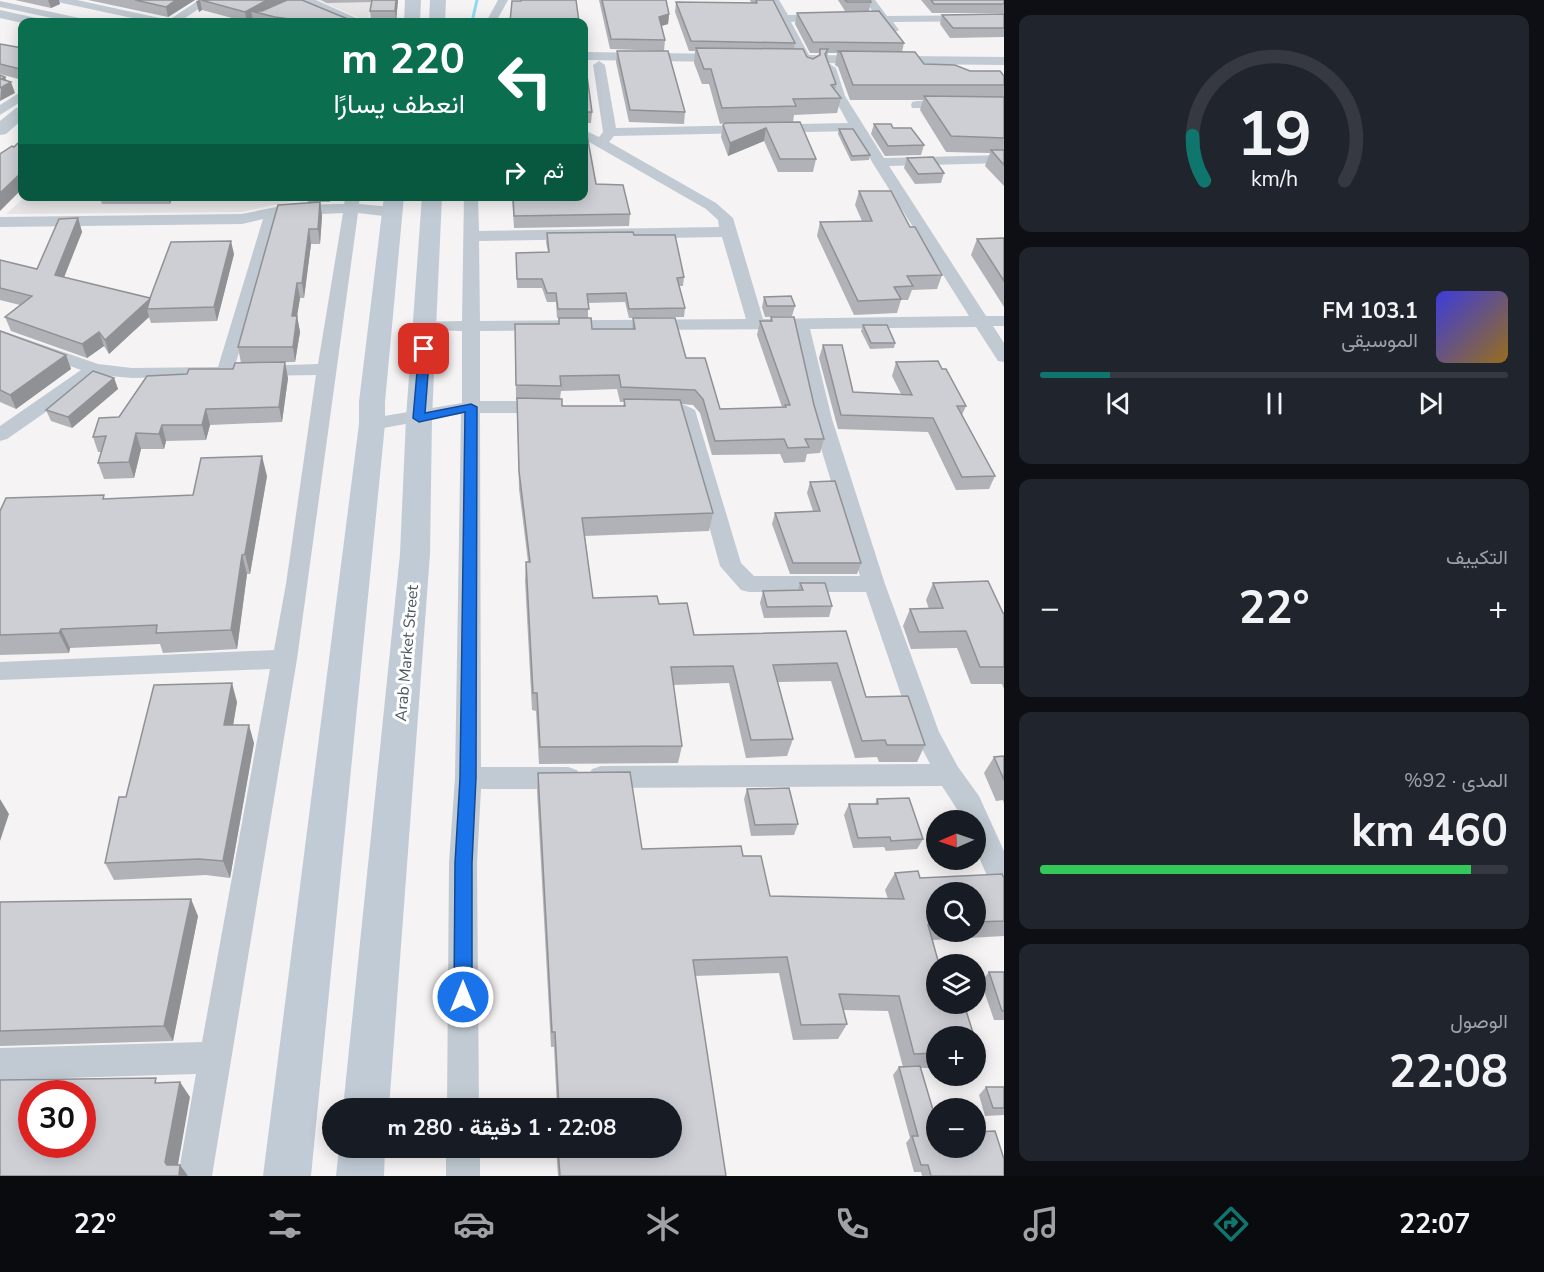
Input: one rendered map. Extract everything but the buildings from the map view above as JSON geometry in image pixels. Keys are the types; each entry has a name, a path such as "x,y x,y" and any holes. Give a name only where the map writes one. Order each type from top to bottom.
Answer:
{"main road":[{"path":"412,18 413,0"},
{"path":"437,18 438,0"},
{"name":"Arab Market Street","path":"367,1098 415,554 419,418 432,201"},
{"path":"287,1176 372,424 372,402 393,204"},
{"path":"360,1176 361,1158"}],"street":[{"path":"62,0 148,18"},
{"path":"178,18 207,0"},
{"path":"493,18 502,0"},
{"path":"774,0 808,64"},
{"path":"869,0 909,52"},
{"path":"0,14 38,18 80,2"},
{"path":"301,2 347,18"},
{"path":"0,4 38,18"},
{"path":"785,19 832,16"},
{"path":"864,16 1004,18"},
{"path":"0,27 18,31"},
{"path":"808,64 909,52 1004,61"},
{"path":"588,56 732,63 588,65"},
{"path":"785,63 830,68 1004,70"},
{"path":"599,65 605,137"},
{"path":"830,68 839,96 979,321 1004,357"},
{"path":"0,111 18,99"},
{"path":"917,105 1004,105"},
{"path":"0,130 18,115"},
{"path":"588,135 605,137 858,127"},
{"path":"0,145 18,131"},
{"path":"605,137 711,206 725,218 756,324"},
{"path":"879,162 1004,159"},
{"path":"463,1098 463,863 468,778 471,201"},
{"path":"195,1176 285,660 352,202"},
{"path":"0,222 242,219 273,212 352,202 393,204"},
{"path":"226,372 273,212"},
{"path":"471,236 728,232"},
{"path":"426,326 1004,321"},
{"path":"800,324 822,419 874,584 927,734 949,776 970,804 1004,883"},
{"path":"0,335 95,369 132,373 326,369"},
{"path":"0,435 95,369"},
{"path":"372,424 419,418 471,407 570,407"},
{"path":"630,408 677,408 688,414 731,566 749,584 874,584"},
{"path":"0,671 285,660"},
{"path":"468,778 949,776"},
{"path":"0,1064 214,1058"},
{"path":"463,1158 463,1176"}],"shaded area":[{"path":"318,0 372,0 369,18 359,18"},
{"path":"21,201 292,201 241,212 6,214"}],"waterway":[{"path":"473,18 477,0"}],"route":[{"path":"424,349 419,418 471,407 468,778 463,863 463,997"}]}
